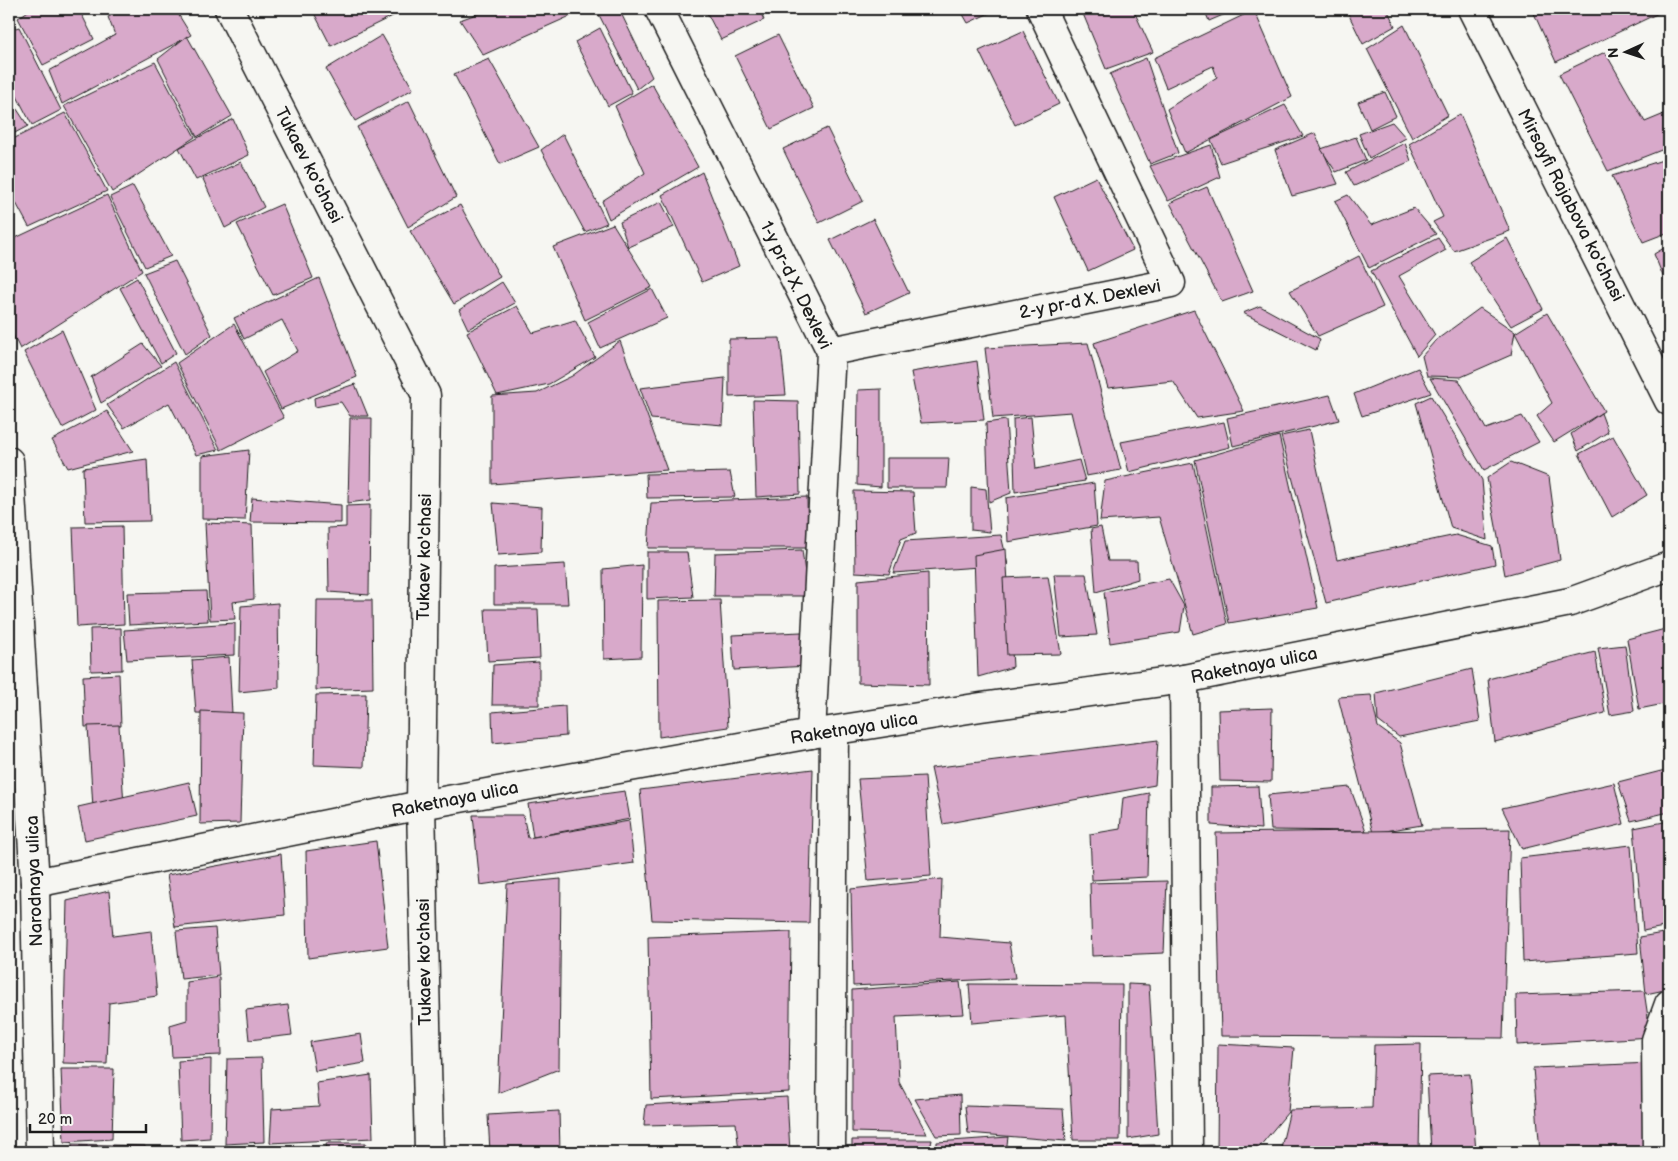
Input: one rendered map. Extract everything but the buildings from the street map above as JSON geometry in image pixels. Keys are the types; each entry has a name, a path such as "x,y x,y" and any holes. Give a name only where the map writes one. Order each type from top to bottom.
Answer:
{"street":[{"name":"Tukaev ko'chasi","path":"229,9 426,395 420,805 428,1152"},
{"name":"1-y pr-d X. Dexlevi","path":"659,9 831,351 823,733 831,1152"},
{"name":"2-y pr-d X. Dexlevi","path":"831,351 1171,283 1042,9"},
{"name":"Mirsayfi Rajabova ko'chasi","path":"1472,9 1669,401"},
{"name":"Narodnaya ulica","path":"9,461 35,884 40,1152"},
{"name":"Raketnaya ulica","path":"35,884 420,805 823,733 981,707 1184,679 1570,602 1669,566"},
{"path":"1184,679 1188,1152"},
{"path":"1658,1152 1656,1040 1669,1004"}]}
